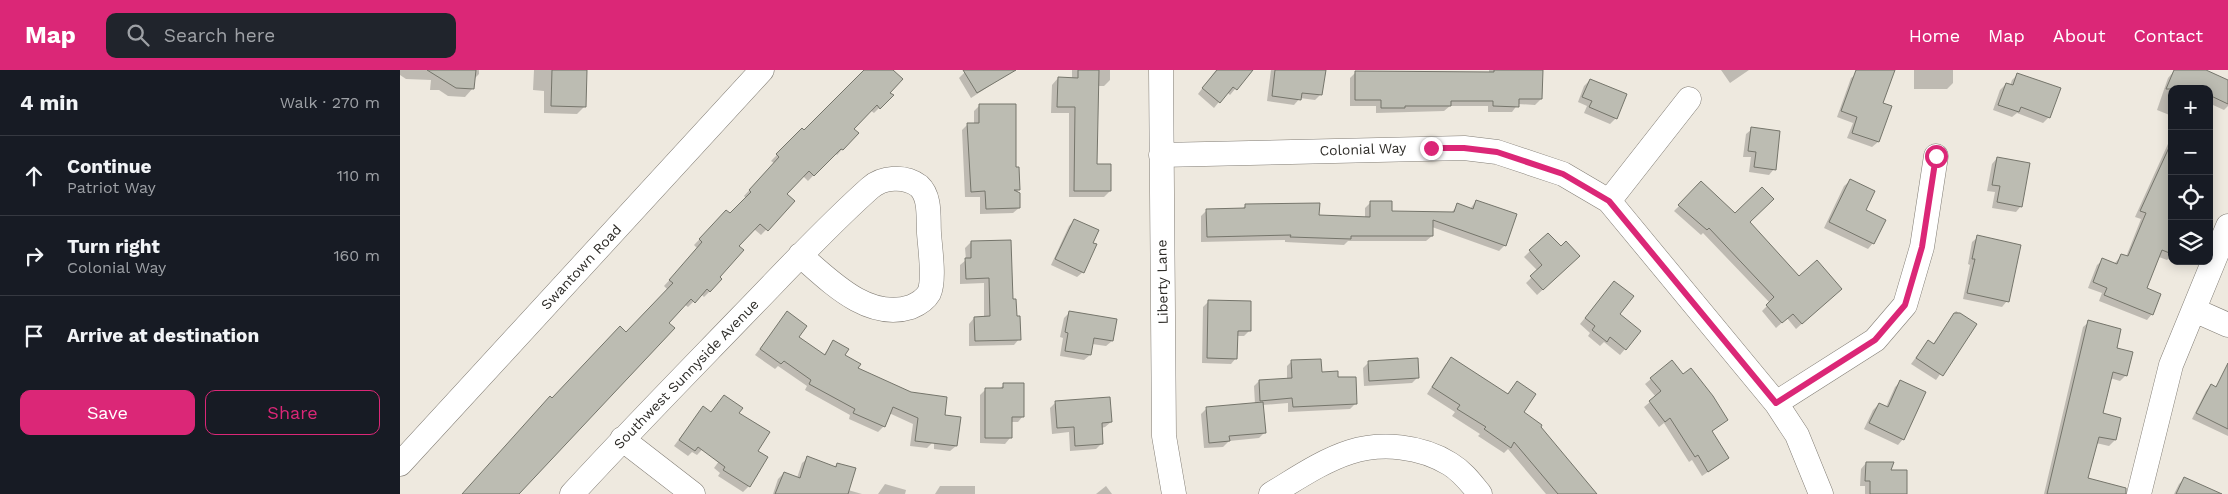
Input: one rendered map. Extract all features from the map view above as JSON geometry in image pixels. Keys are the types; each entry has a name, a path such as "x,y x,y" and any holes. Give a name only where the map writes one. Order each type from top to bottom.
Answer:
{"street":[{"name":"Swantown Road","path":"400,464 762,70"},
{"name":"Liberty Lane","path":"1161,70 1164,436 1174,494"},
{"path":"1609,201 1689,99"},
{"name":"Colonial Way","path":"1161,155 1464,148 1497,152 1563,174 1609,201 1776,403 1797,435 1821,494"},
{"path":"1776,403 1875,340 1905,305 1922,247 1936,156"},
{"name":"Southwest Sunnyside Avenue","path":"572,494 800,256 878,181 898,178 918,186 928,201 931,271 929,293 919,304 904,309 883,310 845,293 800,256"},
{"path":"2139,494 2171,365 2228,226"},
{"path":"2194,310 2228,325"},
{"path":"622,440 693,494"},
{"path":"1271,494 1324,464 1350,452 1384,447 1416,449 1450,464 1464,475 1480,494"}],"building":[{"path":"427,70 476,70 474,89 456,88"},
{"path":"552,70 587,70 586,107 551,106"},
{"path":"864,70 893,70 903,79 890,93 894,95 880,109 877,105 854,129 859,133 843,150 841,149 814,176 809,171 787,194 795,201 768,231 760,224 739,246 744,250 720,277 722,279 710,292 707,289 695,303 691,299 669,323 675,328 519,494 462,494 550,396 552,398 620,326 626,332 673,283 669,280 702,242 699,239 726,210 730,213 751,192 749,190 779,157 776,154 802,128 804,130"},
{"path":"963,70 1016,70 977,93"},
{"path":"1078,70 1099,70 1097,164 1111,164 1111,191 1074,191 1075,107 1057,107 1058,77 1078,78"},
{"path":"1217,70 1253,70 1237,90 1233,87 1220,103 1202,88"},
{"path":"1275,70 1326,70 1322,95 1302,93 1301,100 1272,96"},
{"path":"1494,70 1543,70 1542,99 1519,99 1519,107 1493,106 1493,101 1451,101 1451,106 1405,106 1405,108 1381,108 1381,100 1355,100 1355,71 1494,72"},
{"path":"1856,70 1895,70 1883,103 1892,106 1879,142 1852,133 1857,117 1841,111"},
{"path":"2174,70 2206,70 2228,80 2228,104 2213,97 2213,85 2168,85 2168,89 2166,89"},
{"path":"2017,73 2061,88 2050,118 2021,107 2019,112 1998,105 2006,83 2013,85"},
{"path":"1590,79 1627,94 1617,119 1589,107 1592,101 1582,97"},
{"path":"979,104 1016,104 1016,167 1019,167 1020,190 1014,190 1020,193 1020,208 986,209 985,191 971,192 967,123 979,123"},
{"path":"1751,127 1780,131 1776,170 1754,167 1756,152 1748,151"},
{"path":"2168,150 2168,252 2162,250 2147,288 2161,294 2153,315 2104,295 2107,288 2093,282 2102,258 2117,264 2121,254 2128,256 2146,213 2140,211"},
{"path":"1997,157 2030,163 2022,207 1997,202 2000,186 1992,185"},
{"path":"1850,179 1875,191 1866,210 1886,220 1874,244 1829,222"},
{"path":"1701,181 1735,213 1762,187 1774,199 1750,222 1799,276 1817,260 1842,289 1802,324 1793,314 1782,323 1766,305 1774,297 1709,228 1707,230 1678,205"},
{"path":"1476,200 1517,214 1506,246 1433,220 1433,236 1351,236 1351,239 1290,237 1291,235 1207,237 1206,209 1245,208 1245,204 1320,203 1319,215 1370,217 1370,201 1392,201 1392,211 1454,212 1457,203 1473,209"},
{"path":"1074,219 1099,230 1093,243 1097,244 1084,273 1055,259"},
{"path":"1548,233 1561,246 1566,241 1580,256 1543,290 1530,276 1542,265 1529,250"},
{"path":"1977,235 2021,245 2009,302 1967,293 1975,259 1972,259"},
{"path":"1011,240 1013,299 1016,299 1017,316 1020,316 1021,340 975,341 974,317 990,316 989,278 966,279 965,258 971,258 971,241"},
{"path":"1614,281 1634,296 1620,314 1641,331 1626,350 1610,337 1607,342 1592,330 1595,326 1585,318"},
{"path":"1208,300 1251,301 1251,331 1238,331 1237,359 1207,358"},
{"path":"787,311 807,326 799,337 825,355 833,340 849,349 845,355 861,364 858,368 911,392 947,397 945,415 961,417 957,446 915,441 918,418 893,407 885,427 853,413 855,409 809,384 811,380 784,361 781,364 760,349"},
{"path":"1069,311 1117,319 1113,341 1094,338 1091,355 1065,351 1068,333 1065,332"},
{"path":"1954,313 1960,313 1977,324 1943,376 1916,358 1928,340 1934,344"},
{"path":"2088,320 2121,329 2117,348 2133,352 2127,376 2113,372 2103,413 2121,418 2116,440 2099,437 2088,478 2126,488 2126,494 2047,494"},
{"path":"1451,357 1508,394 1517,381 1536,394 1524,412 1542,425 1541,427 1597,494 1558,494 1514,442 1511,448 1484,429 1486,427 1457,409 1460,405 1432,387"},
{"path":"1418,358 1419,378 1369,381 1368,361"},
{"path":"1321,359 1322,372 1338,371 1338,377 1356,377 1357,404 1293,407 1292,398 1260,401 1259,380 1292,378 1291,360"},
{"path":"1672,360 1683,374 1691,368 1713,396 1728,420 1712,431 1729,458 1708,472 1698,455 1695,457 1670,418 1665,422 1649,401 1661,391 1650,378"},
{"path":"2228,363 2228,429 2196,413 2211,384 2216,387"},
{"path":"1900,380 1926,392 1904,440 1869,423 1879,403 1888,407"},
{"path":"1003,383 1024,383 1024,417 1012,417 1012,438 985,438 985,388 1003,388"},
{"path":"724,395 743,408 739,413 770,432 758,451 768,457 750,487 723,470 725,467 698,447 695,451 679,440 703,406 711,412"},
{"path":"1110,397 1112,422 1102,423 1103,444 1075,446 1074,427 1057,428 1055,401"},
{"path":"1263,402 1266,433 1229,436 1230,441 1209,443 1206,407"},
{"path":"807,456 836,467 837,463 856,468 848,494 775,494 784,472 800,478"},
{"path":"1866,462 1894,462 1891,470 1907,470 1907,494 1870,494 1870,481 1865,481"},
{"path":"2184,477 2222,494 2176,494"}],"route":[{"path":"1431,148 1464,148 1497,152 1563,174 1609,201 1776,403 1875,340 1905,305 1922,247 1936,156"}]}
